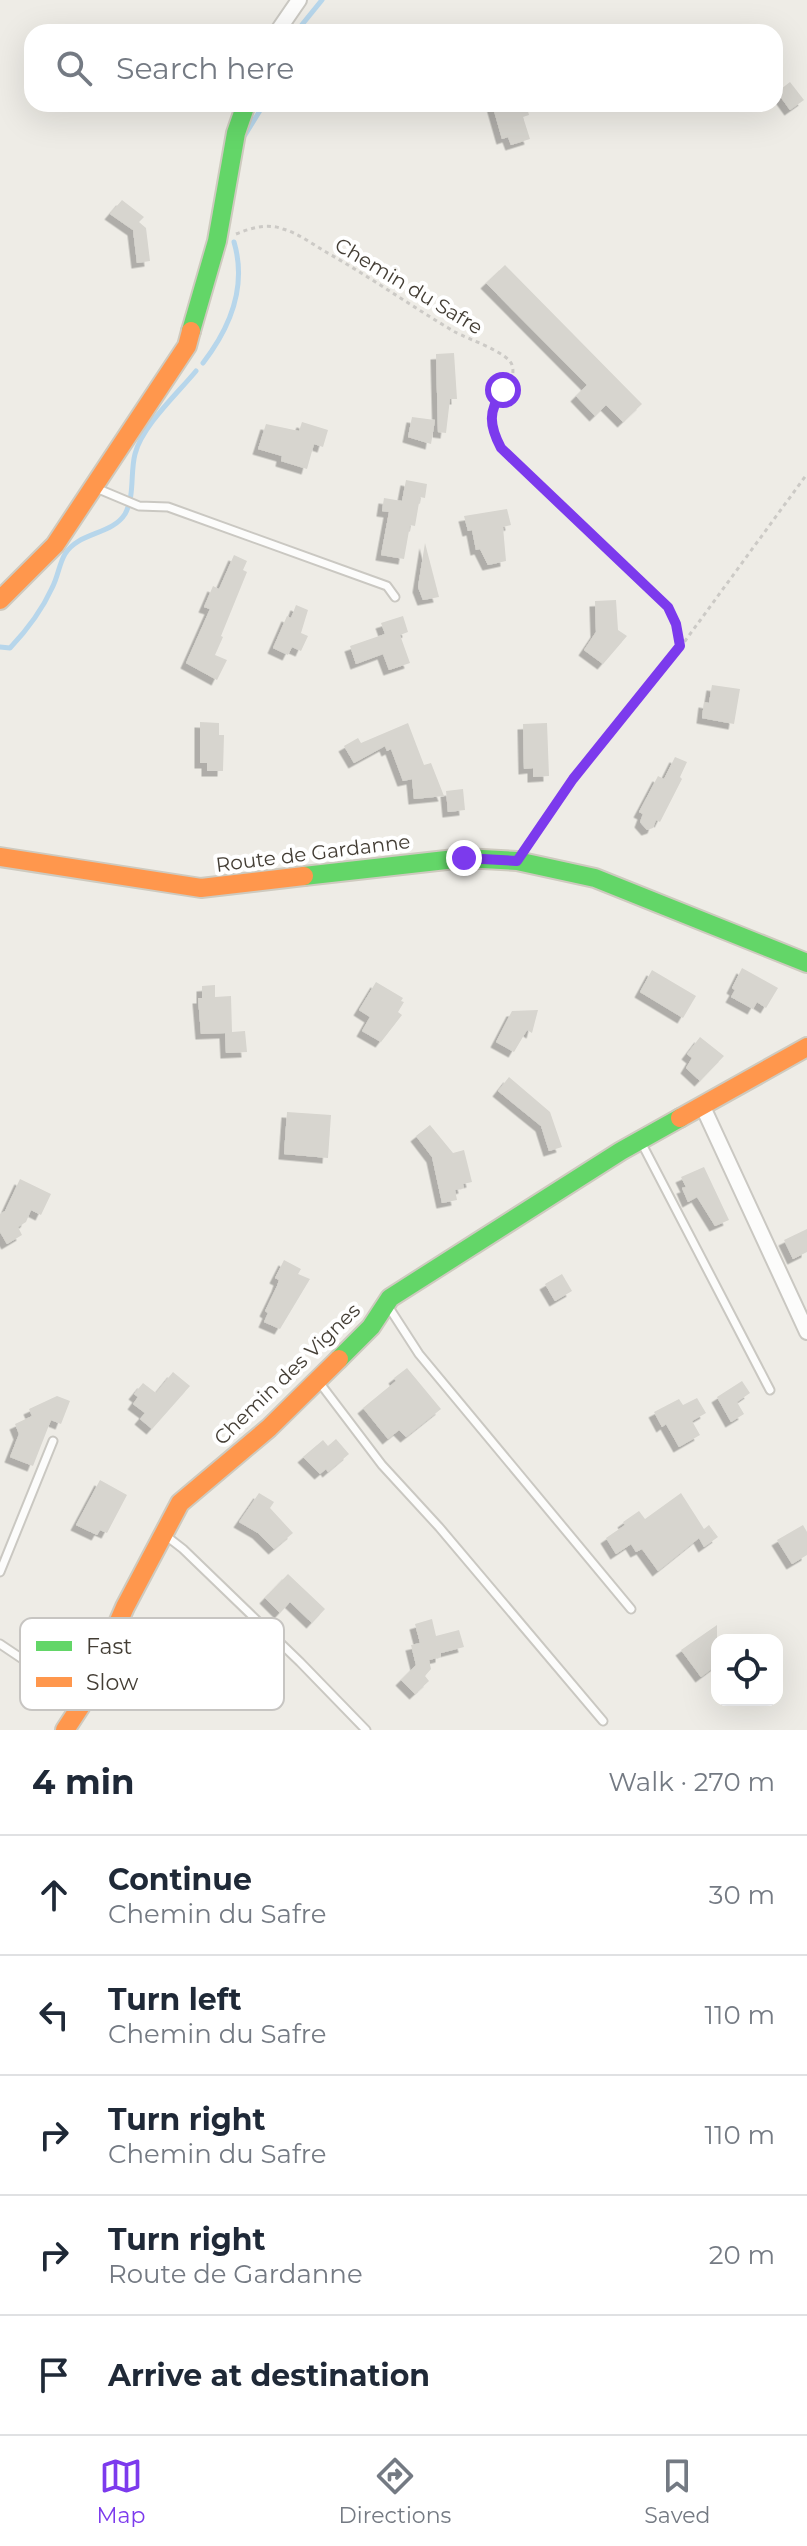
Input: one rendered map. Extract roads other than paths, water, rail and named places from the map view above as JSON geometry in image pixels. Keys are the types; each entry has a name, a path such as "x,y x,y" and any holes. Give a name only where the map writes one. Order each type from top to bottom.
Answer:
{"street":[{"path":"282,24 299,0"},
{"path":"0,600 55,545 187,346 217,241 236,133 243,112"},
{"name":"Route de Gardanne","path":"0,857 201,888 464,858 517,861 595,878 807,963"},
{"name":"Chemin des Vignes","path":"120,1618 180,1503 269,1428 371,1327 390,1298 640,1140 807,1047"},
{"path":"702,1105 807,1332"},
{"name":"Chemin des Vignes","path":"65,1730 78,1710"}],"lane":[{"path":"95,487 139,506 168,507 287,548 387,586 395,597"},
{"path":"640,1140 770,1390"},
{"path":"386,1304 419,1354 631,1609"},
{"path":"317,1380 382,1465 439,1527 603,1721"},
{"path":"0,1572 53,1441"},
{"path":"164,1534 255,1618"},
{"path":"0,1644 20,1658"},
{"path":"284,1647 366,1730"}],"waterway":[{"path":"302,24 322,0"},
{"path":"245,135 259,112"},
{"path":"203,363 221,336 234,306 238,275 234,242"},
{"path":"0,647 10,648 34,620 71,547 112,526 125,514 139,443 153,421 196,371"}]}
